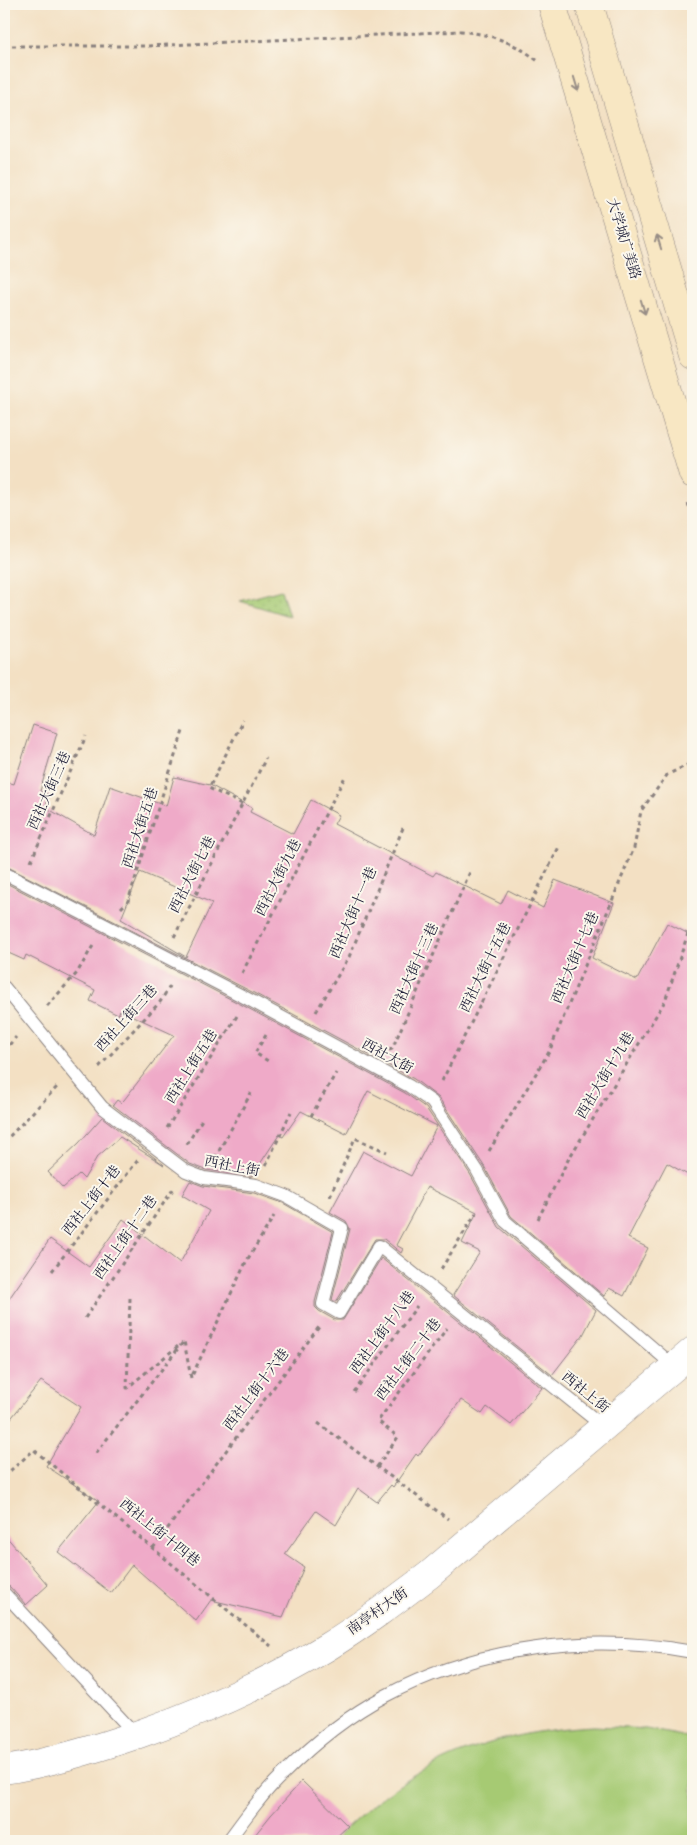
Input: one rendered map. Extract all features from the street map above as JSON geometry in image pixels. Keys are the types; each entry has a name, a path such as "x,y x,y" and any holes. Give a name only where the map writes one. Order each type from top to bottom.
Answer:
{"main road":[{"path":"535,4 566,52"},
{"name":"大学城广美路","path":"552,4 690,487"},
{"path":"589,4 693,356"},
{"path":"599,42 599,31 604,11 608,4"}],"street":[{"name":"南亭村大街","path":"4,1770 59,1759 111,1744 200,1712 282,1673 328,1647 384,1609 473,1538 684,1359"}],"lane":[{"name":"西社大街","path":"4,873 278,1015 409,1086 432,1102 477,1170 505,1221 527,1240 684,1359"},
{"name":"西社上街","path":"4,987 102,1107 181,1167 204,1178 256,1185 286,1196 342,1228 323,1304 339,1313 379,1246 604,1427"},
{"path":"4,1593 136,1735"},
{"path":"228,1841 263,1795 282,1774 329,1732 384,1696 418,1680 478,1659 509,1652 574,1643 637,1644 693,1652"}],"path":[{"path":"4,46 148,46 461,31 504,40 524,50 542,64"},
{"path":"690,487 693,519"},
{"path":"4,658 6,652"},
{"path":"242,804 210,788 244,720"},
{"name":"西社大街五巷","path":"102,924 128,901 184,728"},
{"name":"西社大街三巷","path":"34,855 86,736"},
{"name":"西社大街七巷","path":"165,956 266,758"},
{"name":"西社大街十七巷","path":"477,1170 549,1052 634,848 642,811 667,775 693,762"},
{"name":"西社大街九巷","path":"233,991 346,775"},
{"name":"西社大街十一巷","path":"305,1030 350,958 403,828"},
{"name":"西社大街十五巷","path":"432,1102 560,845"},
{"name":"西社大街十三巷","path":"371,1066 376,1056 392,1049 470,872"},
{"name":"西社大街十九巷","path":"527,1240 568,1160 665,1001 693,919"},
{"path":"32,1022 77,973 93,946"},
{"name":"西社上街三巷","path":"83,1084 160,1002 184,966"},
{"name":"西社上街五巷","path":"153,1146 248,999"},
{"path":"268,1061 255,1053 278,1015"},
{"path":"311,1116 348,1053"},
{"path":"4,1142 72,1071"},
{"path":"204,1178 251,1093"},
{"path":"256,1185 291,1112"},
{"name":"西社上街十二巷","path":"85,1318 181,1167 203,1118"},
{"path":"321,1215 356,1138 387,1152"},
{"name":"西社上街十巷","path":"52,1271 153,1146"},
{"path":"184,1341 191,1378 246,1262 286,1196"},
{"path":"430,1288 462,1236"},
{"name":"西社上街十八巷","path":"354,1392 430,1288"},
{"path":"130,1298 127,1388 184,1341"},
{"name":"西社上街二十巷","path":"377,1467 398,1437 378,1421 460,1312"},
{"name":"西社上街十六巷","path":"153,1548 320,1325"},
{"path":"96,1453 184,1341"},
{"path":"318,1423 473,1538"},
{"name":"西社上街十四巷","path":"4,1476 34,1450 295,1666"}],"green space":[{"path":"281,590 289,616 240,601"},
{"path":"594,1726 646,1729 693,1738 693,1841 333,1841 361,1814 390,1792 420,1773 452,1757 520,1735 556,1729"}],"building":[{"path":"33,725 57,733 40,791 50,795 45,807 94,835 110,786 166,806 174,777 210,785 252,808 250,812 293,834 311,800 339,815 334,824 433,876 436,872 501,904 508,890 543,908 555,880 614,903 592,958 637,980 667,923 693,936 693,1178 667,1163 628,1238 648,1248 624,1296 609,1288 604,1296 511,1216 484,1166 439,1098 414,1079 252,992 4,865 4,781 14,784","holes":["140,872 212,903 186,957 121,919"]},
{"path":"4,882 244,1006 405,1093 426,1108 470,1174 499,1227 596,1310 583,1335 552,1375 453,1295 480,1252 462,1243 477,1212 427,1187 396,1245 403,1249 401,1253 384,1239 375,1239 336,1302 332,1300 350,1229 346,1221 330,1212 363,1151 411,1176 437,1126 368,1091 346,1134 301,1111 283,1137 279,1135 252,1176 206,1170 190,1164 113,1105 117,1100 121,1103 124,1100 174,1035 120,1010 118,1015 90,1001 95,990 26,955 24,960 4,951"},
{"path":"102,1117 164,1165 120,1137 97,1157 84,1179 79,1174 63,1188 48,1172 79,1143"},
{"path":"190,1181 203,1186 254,1193 283,1203 333,1232 315,1302 315,1307 319,1311 335,1320 343,1320 381,1258 542,1388 511,1425 487,1407 482,1414 461,1400 418,1456 416,1454 393,1487 391,1485 377,1502 358,1488 336,1525 316,1511 285,1554 304,1567 283,1617 211,1600 196,1621 132,1565 111,1593 58,1552 99,1501 46,1466 81,1407 41,1381 4,1427 4,1306 50,1239 89,1267 123,1219 180,1263 209,1211 182,1195"},
{"path":"4,1534 48,1585 26,1605 10,1587 4,1585"},
{"path":"302,1781 348,1826 332,1841 250,1841 271,1815"}]}
